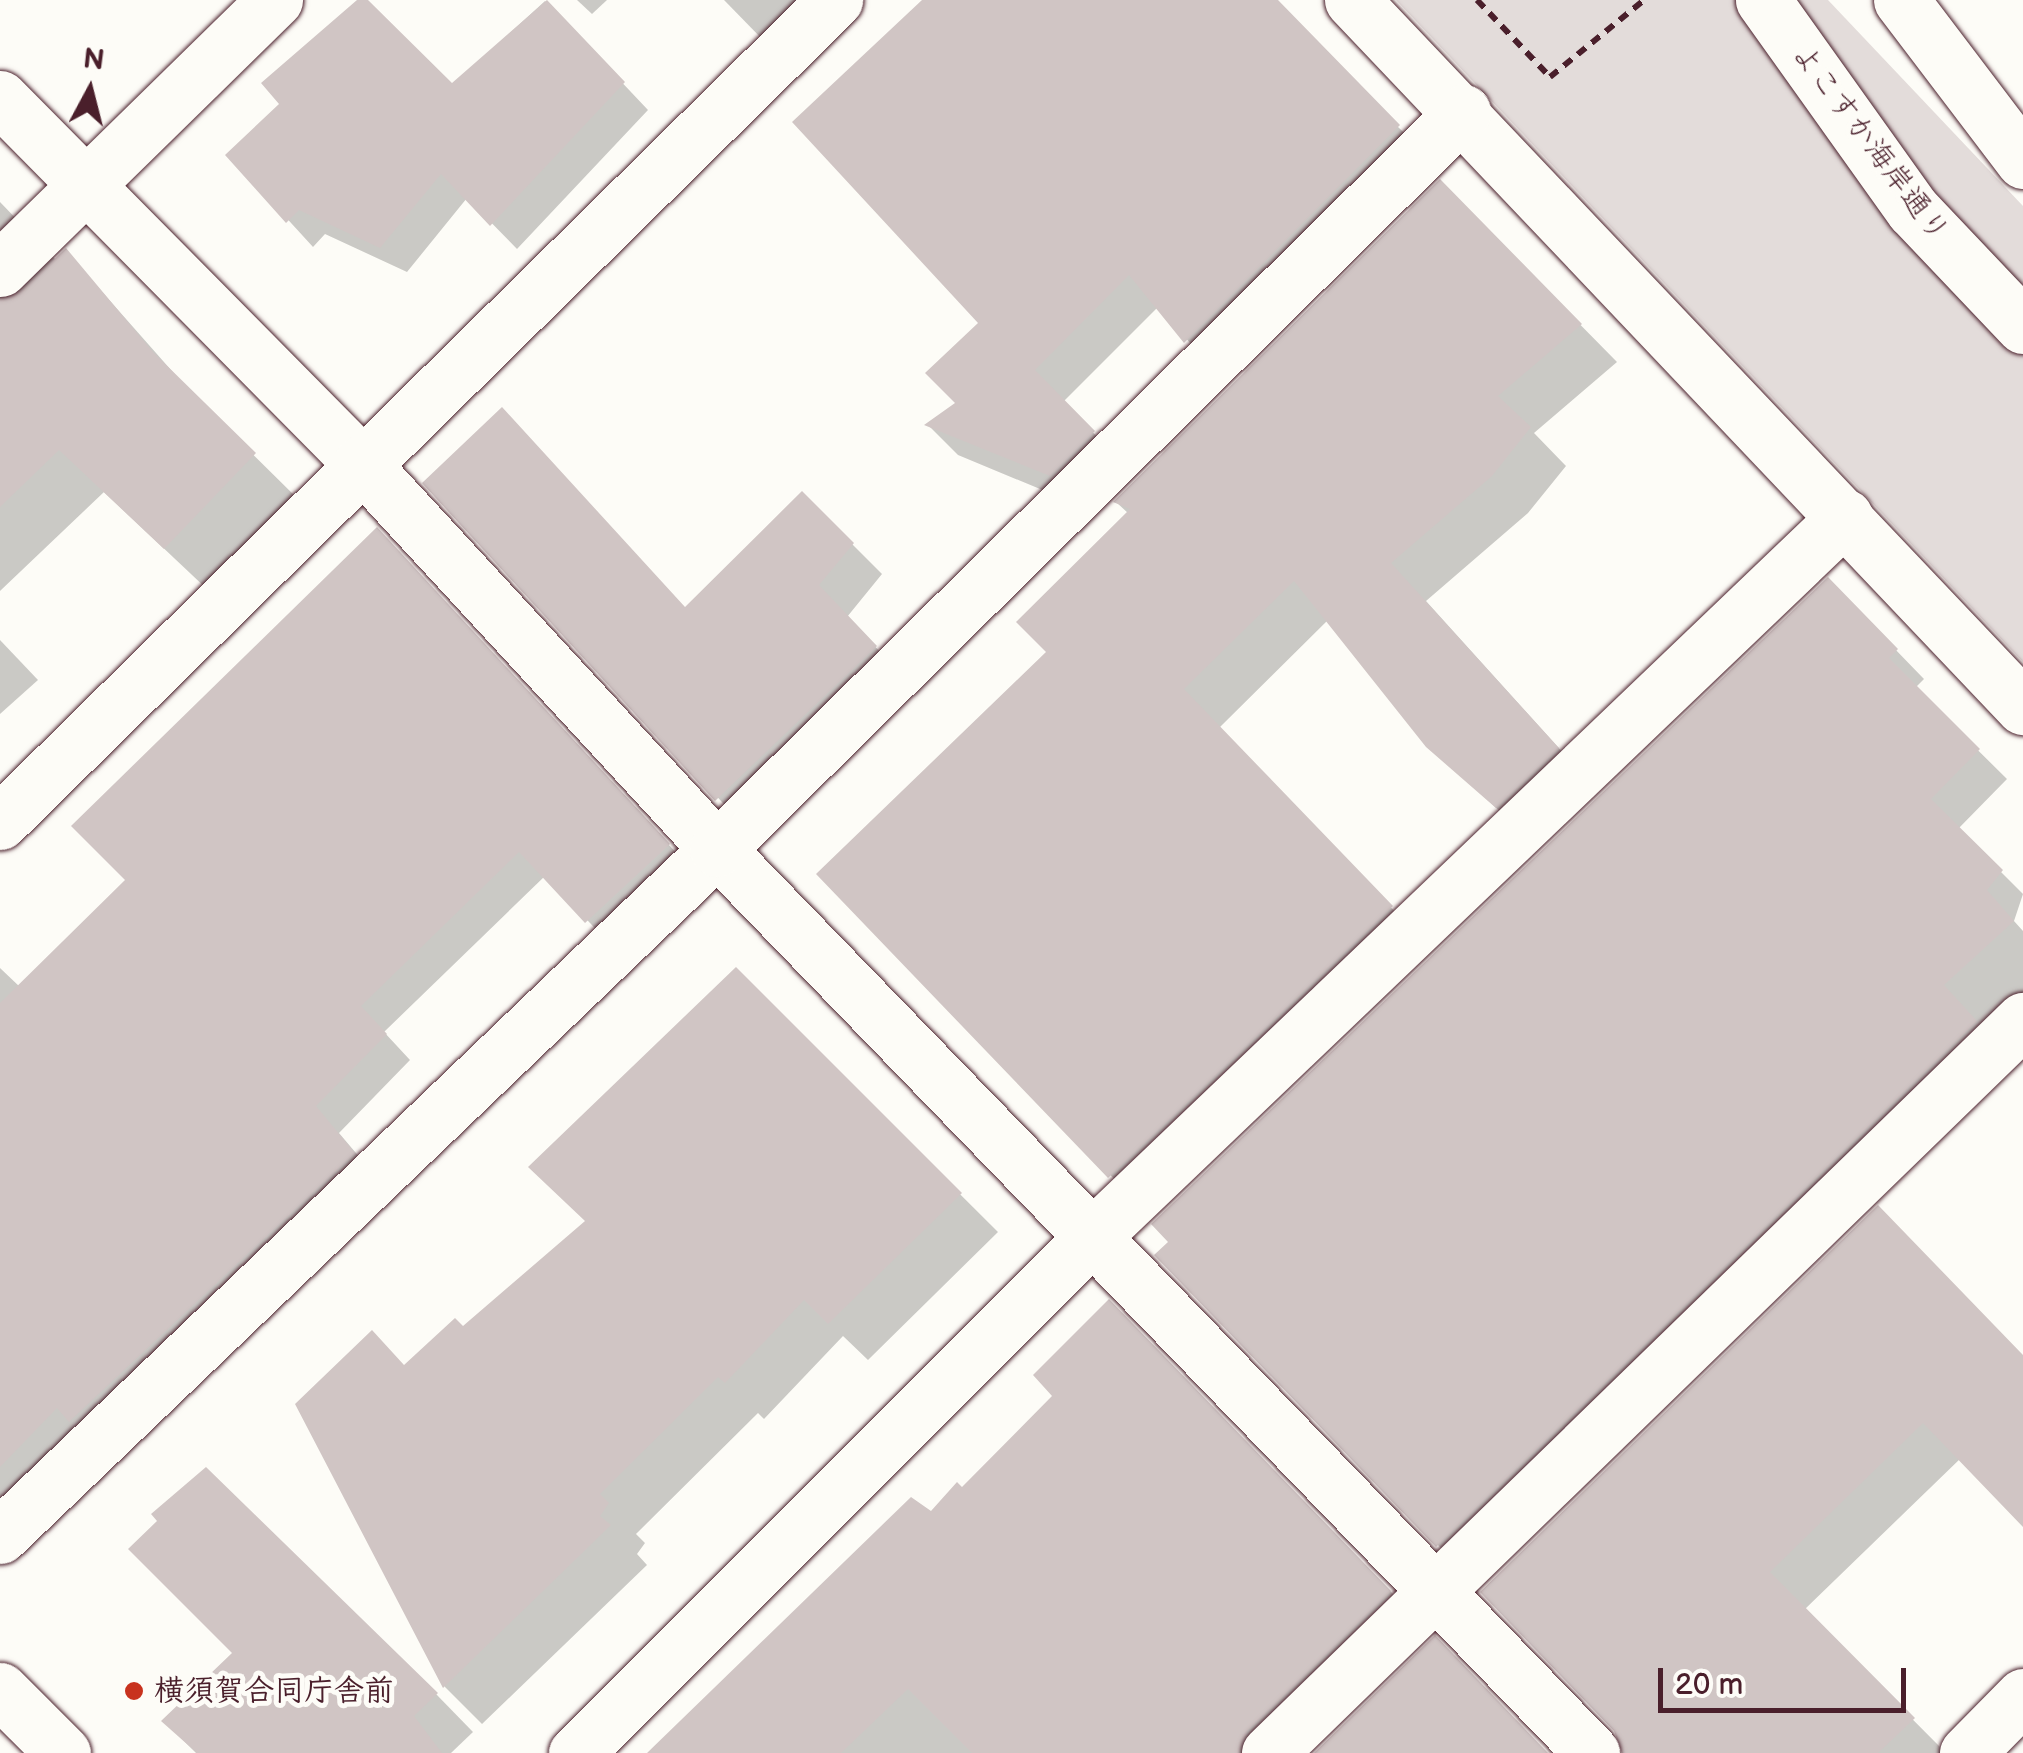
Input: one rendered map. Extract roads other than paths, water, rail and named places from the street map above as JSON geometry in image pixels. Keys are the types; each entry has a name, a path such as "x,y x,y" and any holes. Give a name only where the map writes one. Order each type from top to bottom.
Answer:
{"main road":[{"path":"0,269 275,0"},
{"path":"0,822 834,0"},
{"path":"1352,0 1463,112 2023,707"},
{"name":"よこすか海岸通り","path":"1763,0 1913,210 2023,326"},
{"path":"1901,0 2010,147"},
{"path":"0,98 361,463 716,849 1095,1234 1592,1753"},
{"path":"0,1536 716,849 1463,112"},
{"path":"576,1753 1095,1234 1845,516"},
{"path":"1269,1753 2023,1020"},
{"path":"0,1690 63,1753"},
{"path":"1967,1753 2023,1696"}],"place":[{"name":"横須賀合同庁舎前","path":"134,1691"}]}
